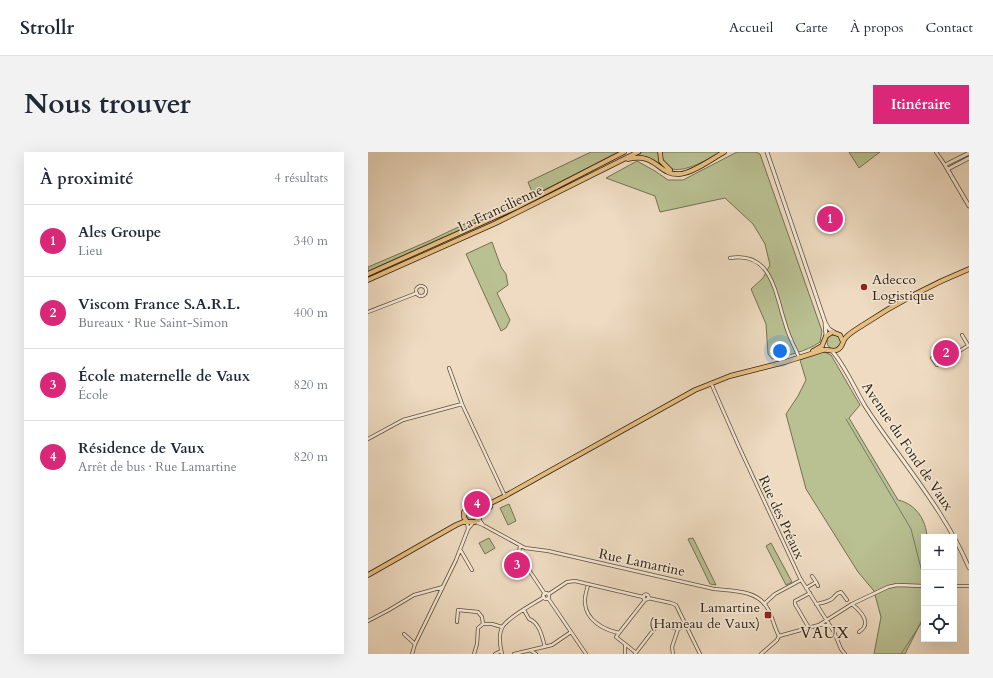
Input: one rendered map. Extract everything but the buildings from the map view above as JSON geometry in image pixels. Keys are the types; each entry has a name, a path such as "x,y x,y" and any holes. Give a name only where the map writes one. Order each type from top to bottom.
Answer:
{"main road":[{"name":"La Francilienne","path":"368,274 511,210 624,152"},
{"name":"La Francilienne","path":"368,280 482,229 638,152"},
{"path":"660,152 661,162 667,168 674,172 690,171"},
{"path":"616,163 636,157 643,157 654,162 666,171 674,174 681,174 690,171 724,152"},
{"path":"801,357 821,347 826,336 830,333 834,332 840,335 846,334 915,294 938,282 969,269"},
{"path":"477,510 506,496 695,390 711,383 801,357 830,350 838,350 846,337 862,325"},
{"path":"840,335 843,342"},
{"path":"824,342 830,350"},
{"path":"368,575 456,525 476,520 483,511 506,496"},
{"path":"467,522 464,517 464,512 467,508 472,507 477,510"},
{"path":"476,520 477,510"},
{"path":"456,525 464,517"}],"street":[{"path":"766,152 825,322 829,329 834,332"},
{"path":"936,152 948,169 969,206"},
{"path":"945,165 969,153"},
{"path":"948,169 969,158"},
{"path":"730,258 746,257 756,261 766,269 785,325 801,357"},
{"path":"368,312 416,292"},
{"path":"825,322 826,336"},
{"path":"943,361 968,345 962,335"},
{"name":"Avenue du Fond de Vaux","path":"830,350 838,358 865,405 950,530 962,550 969,568"},
{"name":"Avenue du Fond de Vaux","path":"838,350 838,358"},
{"path":"450,368 462,404 506,496"},
{"name":"Rue des Préaux","path":"711,383 740,450 801,580 834,632 841,649 845,654"},
{"path":"368,439 404,420 462,404"},
{"path":"412,654 415,644 461,550 468,529 476,520"},
{"name":"Rue Lamartine","path":"476,520 527,549 548,551 714,589 742,592 756,597 764,604"},
{"path":"467,522 468,529"},
{"path":"520,546 519,553 521,558 544,595 548,598 586,654"},
{"path":"461,550 472,570"},
{"path":"812,576 818,586"},
{"path":"779,636 769,611 764,604 775,594 801,580"},
{"path":"495,654 501,653 500,637 502,627 544,595 575,581 676,605 700,654"},
{"path":"806,588 816,582"},
{"path":"588,584 585,600 587,610 595,622 604,629 619,632"},
{"path":"760,654 777,640 779,636 819,625 852,604 888,587 897,585 921,586"},
{"path":"957,586 969,586"},
{"path":"368,621 414,595 443,587"},
{"path":"816,604 826,602 839,592 841,592 847,600"},
{"path":"809,628 795,604 795,601 810,593"},
{"path":"548,598 549,594"},
{"path":"644,598 616,637 635,653 655,628 663,625 678,629 686,626"},
{"path":"852,604 862,612 865,623 864,628 859,632"},
{"path":"457,622 458,610 478,612 482,617 483,624"},
{"path":"524,610 529,619 533,621 541,633 545,647"},
{"path":"474,654 477,644 478,628 483,624 492,624 502,627"},
{"path":"819,625 829,625"},
{"path":"673,654 672,647 678,629"},
{"path":"514,654 552,645 571,632"},
{"path":"404,634 415,644"},
{"path":"625,644 625,654"},
{"path":"530,650 536,654"}],"green space":[{"path":"591,152 618,152 515,205 368,271 368,267 429,241 532,192 528,182"},
{"path":"642,152 659,152 662,165 647,157 639,155"},
{"path":"661,152 721,152 696,165 677,169 670,168 664,162"},
{"path":"737,152 756,152 760,154 822,331 820,342 797,353 772,359 768,354 766,324 751,289 763,278 770,265 765,244 753,224 725,198 660,212 655,196 606,178 637,161 668,180 683,180"},
{"path":"849,152 880,152 859,168"},
{"path":"492,242 501,267 506,274 508,285 497,293 510,320 506,328 501,331 466,254"},
{"path":"831,335 837,335 841,339 841,345 837,349 831,349 827,345 827,339"},
{"path":"824,352 831,355 860,405 849,418 898,500 915,509 925,525 926,534 921,534 921,622 905,654 874,654 881,617 874,591 858,572 806,489 786,414 798,396 806,380 800,360"},
{"path":"509,504 516,521 508,525 500,508"},
{"path":"471,509 475,511 477,515 475,519 471,521 467,519 465,515 467,511"},
{"path":"489,538 495,548 485,554 479,543"},
{"path":"693,538 716,585 710,584 688,539"},
{"path":"771,543 792,582 786,585 766,546"}],"waterway":[{"path":"846,419 911,529 921,570"},
{"path":"901,654 921,624"}],"place":[{"name":"Ales Groupe","path":"830,219"},
{"name":"Adecco Logistique","path":"864,287"},
{"name":"Viscom France S.A.R.L.","path":"946,353"},
{"name":"Résidence de Vaux","path":"477,504"},
{"name":"École maternelle de Vaux","path":"517,565"},
{"name":"Lamartine (Hameau de Vaux)","path":"768,615"}],"district":[{"name":"VAUX","path":"825,633"}]}
